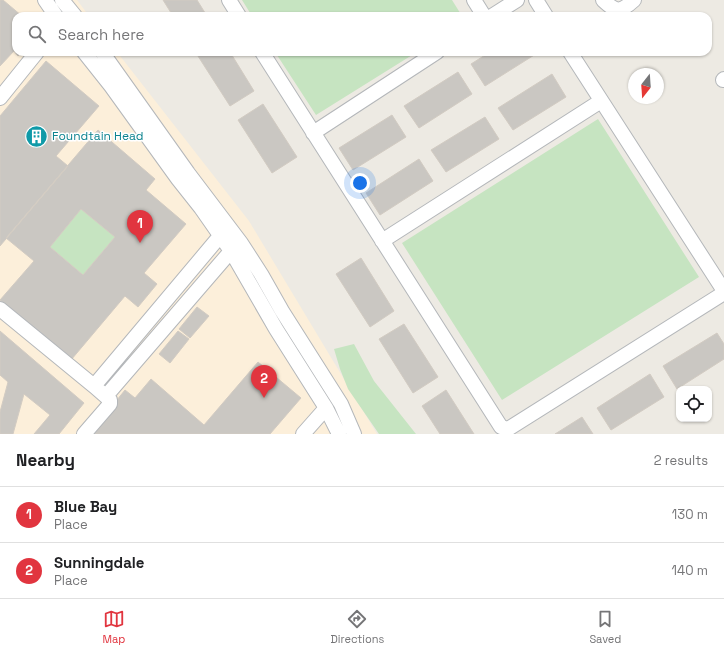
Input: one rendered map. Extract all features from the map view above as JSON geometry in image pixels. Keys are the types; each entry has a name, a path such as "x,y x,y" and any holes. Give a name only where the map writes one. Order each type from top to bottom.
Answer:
{"street":[{"path":"45,0 53,12"},
{"path":"62,0 72,12"},
{"path":"229,0 236,12"},
{"path":"474,0 482,12"},
{"path":"498,12 517,0"},
{"path":"536,0 544,12"},
{"path":"603,0 612,9 619,9 626,8 634,0"},
{"path":"0,98 34,56"},
{"path":"87,56 118,95 178,179 201,208 225,232"},
{"path":"105,56 174,153 225,232 236,247 261,274 282,311 341,404 354,434"},
{"path":"265,56 501,427 508,429 724,292 573,56"},
{"path":"313,133 431,56"},
{"path":"382,241 601,100"},
{"path":"94,386 225,232"},
{"path":"106,396 236,247"},
{"path":"236,247 276,329 326,408 339,434"},
{"path":"0,308 110,400 110,404 84,434"},
{"path":"303,434 326,408"}],"shaded area":[{"path":"0,0 77,0 86,12 12,12 12,56 120,56 249,221 377,434 0,434"}],"green space":[{"path":"242,0 452,0 460,12 250,12"},
{"path":"278,56 411,56 316,115"},
{"path":"598,119 699,277 502,400 402,243"},
{"path":"81,209 115,237 83,275 50,247"},
{"path":"354,344 374,381 416,434 379,434 348,389 334,349"}],"building":[{"path":"0,0 3,0 17,12 12,12 12,53 0,66"},
{"path":"163,0 197,0 204,12 170,12"},
{"path":"198,56 232,56 254,91 230,106"},
{"path":"484,56 533,56 485,86 471,64"},
{"name":"Foundtain Head","path":"46,61 99,106 56,156 68,166 0,246 0,116"},
{"path":"458,72 472,94 419,128 404,106"},
{"path":"552,74 566,97 513,130 498,108"},
{"path":"263,104 297,157 272,173 238,120"},
{"path":"392,115 406,137 353,170 339,148"},
{"path":"485,117 499,139 446,172 431,150"},
{"path":"98,130 155,179 146,190 186,224 144,273 157,284 138,307 125,296 71,360 0,300 34,261 6,238","holes":["81,209 115,237 83,275 50,247"]},
{"path":"419,159 433,181 380,215 366,193"},
{"path":"361,258 394,311 370,327 336,274"},
{"path":"197,307 209,316 190,338 179,329"},
{"path":"404,324 438,377 413,393 379,339"},
{"path":"0,331 84,403 59,434 34,434 50,415 24,394 13,434 0,434 0,412 8,382 0,375"},
{"path":"178,331 189,339 170,363 159,354"},
{"path":"717,333 724,344 724,359 682,386 676,386 676,387 663,366"},
{"path":"258,362 301,398 270,434 95,434 92,431 125,390 135,398 151,379 204,425"},
{"path":"650,374 664,397 611,430 597,408"},
{"path":"446,390 474,434 440,434 422,406"},
{"path":"582,417 593,434 555,434"}],"place":[{"name":"Foundtain Head","path":"36,136"},
{"name":"Blue Bay","path":"140,243"},
{"name":"Sunningdale","path":"264,398"}]}
